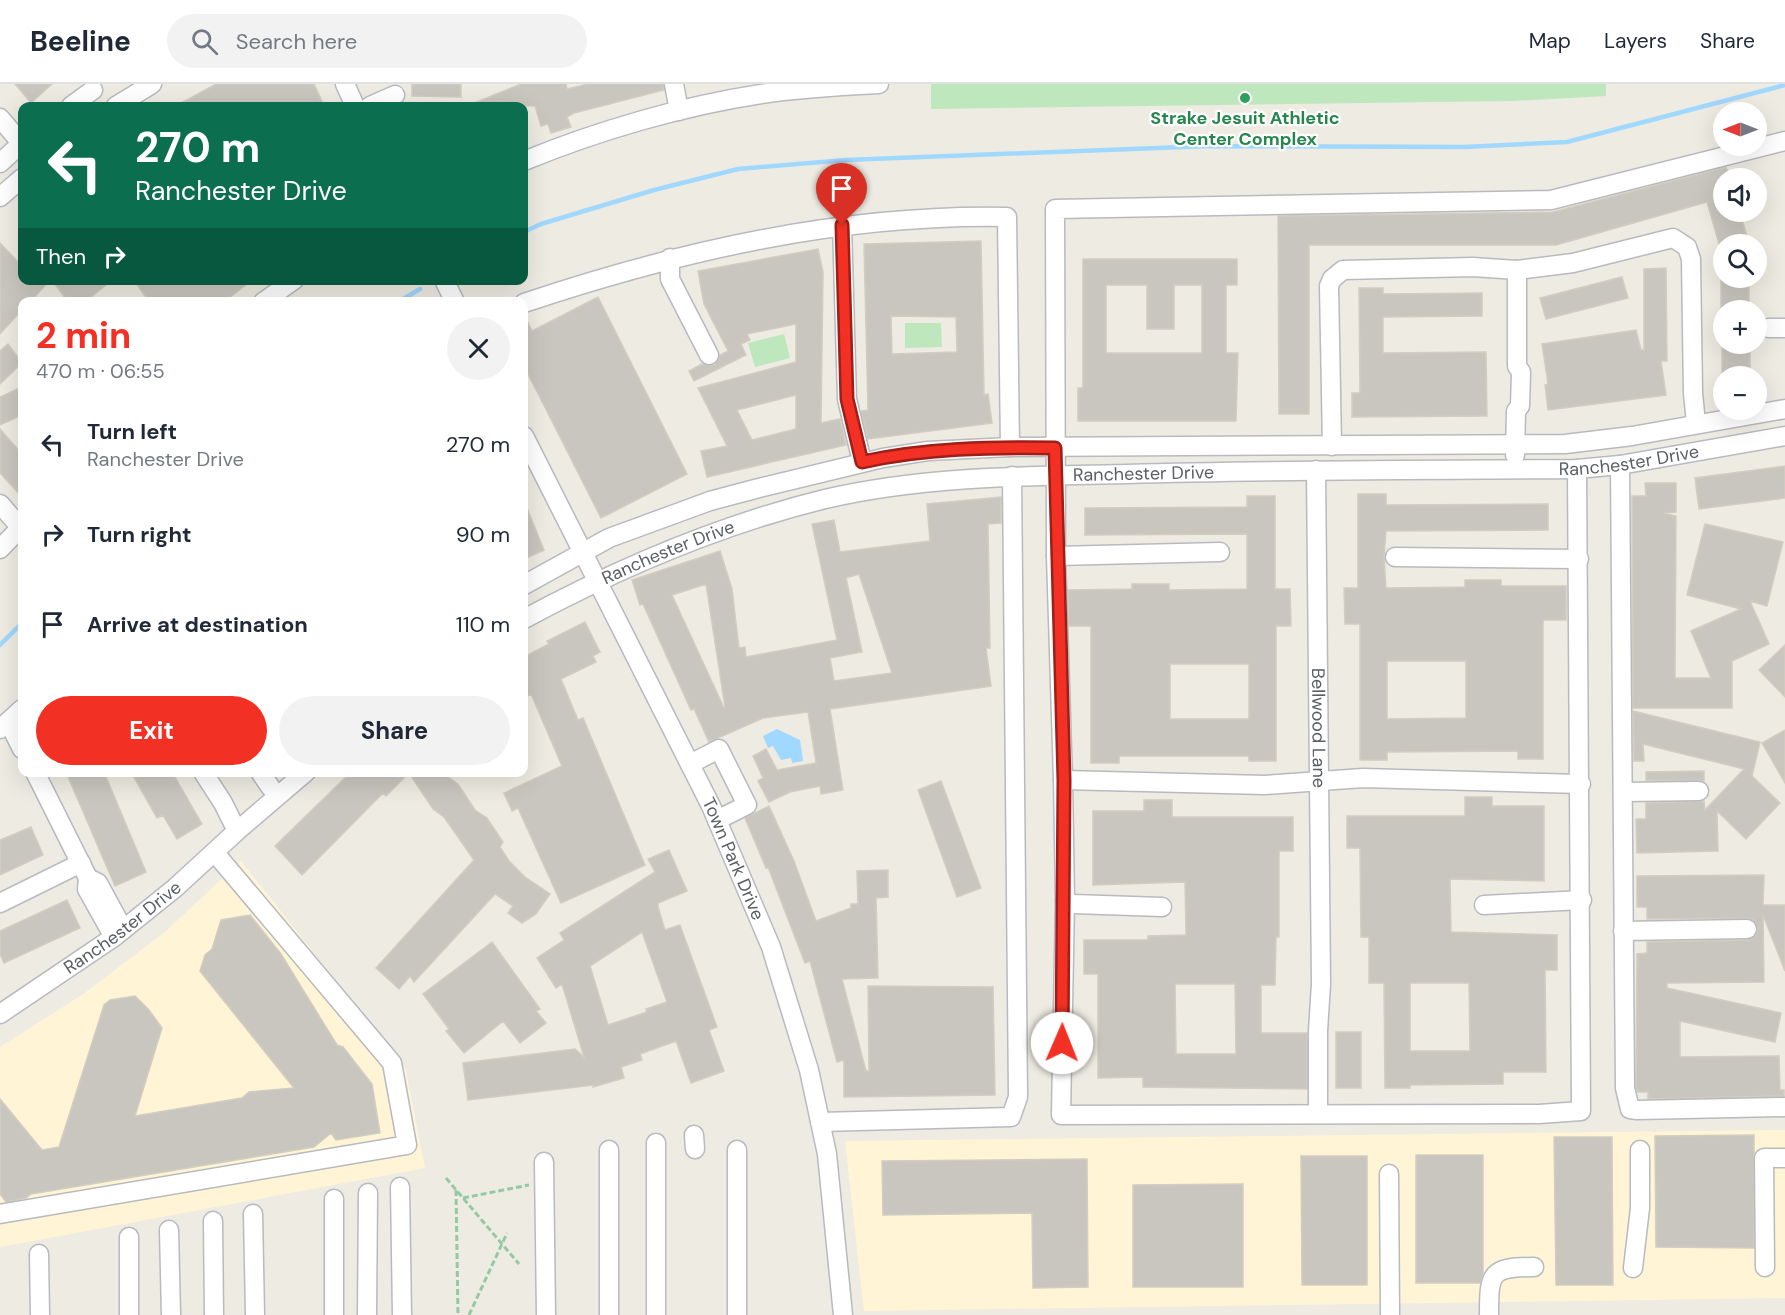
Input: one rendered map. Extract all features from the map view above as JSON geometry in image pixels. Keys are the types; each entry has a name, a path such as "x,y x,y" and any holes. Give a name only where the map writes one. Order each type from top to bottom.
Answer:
{"street":[{"path":"345,84 353,102"},
{"path":"674,84 679,111"},
{"path":"528,159 679,111 760,94 879,84"},
{"path":"123,102 147,85"},
{"path":"76,102 93,90"},
{"path":"379,102 396,95"},
{"path":"0,117 18,138"},
{"path":"1577,469 1582,900 1581,1111 1539,1114 1061,1115 1065,900 1064,780 1056,556 1055,209 1551,200 1785,141"},
{"path":"0,163 18,147"},
{"path":"0,196 18,181"},
{"path":"528,302 613,273 670,258 842,225 957,216 1007,217 1010,447"},
{"path":"842,225 847,399 862,462"},
{"path":"1332,446 1329,286 1337,273 1353,269 1473,267 1517,270 1573,263 1673,238 1682,242 1691,259 1693,393 1696,423"},
{"path":"670,258 670,279 709,354"},
{"path":"1515,469 1516,411 1520,406 1521,372 1517,366 1517,270"},
{"path":"270,297 287,285"},
{"path":"1777,410 1780,436"},
{"name":"Ranchester Drive","path":"528,583 609,538 710,501 862,462 928,451 1010,447 1256,447 1601,441 1777,410"},
{"name":"Ranchester Drive","path":"528,617 597,580 739,522 826,499 920,485 1012,476 1256,470 1577,469 1620,465 1780,436"},
{"name":"Town Park Drive","path":"528,444 690,764 717,820 771,947 809,1070 827,1154 836,1224 843,1315"},
{"path":"1256,447 1256,470"},
{"path":"1620,465 1625,1088 1630,1108 1785,1107"},
{"name":"Bellwood Lane","path":"1316,470 1321,984 1318,1031 1318,1114"},
{"path":"818,474 826,499"},
{"path":"820,1122 1011,1117 1018,1097 1012,476"},
{"path":"0,504 18,523"},
{"path":"0,549 18,531"},
{"path":"1056,556 1220,552"},
{"path":"1395,557 1579,559"},
{"path":"18,713 5,726 18,744"},
{"path":"690,764 719,749 747,805 717,820"},
{"path":"37,777 85,871 98,883 119,933"},
{"path":"206,777 224,803 237,831"},
{"path":"263,777 271,788"},
{"name":"Ranchester Drive","path":"237,831 281,777"},
{"name":"Ranchester Drive","path":"0,1014 119,933 215,853 300,777"},
{"path":"1064,780 1265,785 1320,783 1363,778 1581,784"},
{"path":"1623,792 1699,791"},
{"path":"0,1214 407,1145 392,1063 215,853"},
{"path":"0,903 85,871"},
{"path":"1065,900 1072,904 1162,907"},
{"path":"1484,905 1582,900"},
{"path":"1623,931 1747,929"},
{"path":"656,1143 656,1315"},
{"path":"609,1150 609,1315"},
{"path":"737,1150 737,1315"},
{"path":"1633,1268 1640,1208 1640,1150"},
{"path":"1765,1267 1764,1158 1785,1158"},
{"path":"544,1162 546,1315"},
{"path":"1389,1174 1390,1315"},
{"path":"400,1187 402,1315"},
{"path":"367,1315 368,1193"},
{"path":"334,1199 334,1315"},
{"path":"253,1214 255,1315"},
{"path":"213,1221 214,1315"},
{"path":"169,1230 171,1315"},
{"path":"129,1237 129,1315"},
{"path":"39,1254 40,1315"},
{"path":"1489,1315 1489,1282 1493,1275 1501,1269 1534,1267"}],"path":[{"path":"446,1178 519,1264"},
{"path":"463,1198 533,1185"},
{"path":"456,1190 458,1315"},
{"path":"469,1315 507,1233"}],"shaded area":[{"path":"241,861 405,1068 425,1168 0,1247 0,1047 82,995 165,932"},
{"path":"1785,1130 1785,1298 864,1311 845,1141"}],"green space":[{"name":"Strake Jesuit Athletic Center Complex","path":"931,84 1606,84 1606,96 1513,101 931,109"},
{"path":"905,323 941,323 942,347 905,348"},
{"path":"784,334 790,358 755,367 748,343"}],"water":[{"path":"777,729 800,740 803,761 792,763 791,758 781,760 773,746 768,748 763,736"}],"building":[{"path":"15,84 52,84 32,102"},
{"path":"216,84 314,84 322,102 183,102"},
{"path":"412,84 461,84 461,97 412,96"},
{"path":"521,84 566,84 567,89 588,84 663,84 664,90 574,113 567,117 571,127 551,133 548,124 541,126 535,106 528,106 528,102 477,102"},
{"path":"1713,170 1713,222 1743,222 1746,234 1716,234 1707,202 1556,245 1309,245 1309,414 1279,414 1278,216 1553,212"},
{"path":"981,241 984,395 988,394 992,423 868,439 861,411 868,410 864,244","holes":["891,316 956,317 957,352 892,354"]},
{"path":"0,243 18,262 18,285 45,285 35,297 18,297 18,314 0,334"},
{"path":"818,249 823,272 821,423 840,419 846,445 707,477 701,451 727,446 698,388 796,362 796,324 747,334 750,340 741,344 746,355 694,381 689,371 702,364 715,365 720,355 728,351 704,304 698,271","holes":["796,395 796,429 752,440 737,410"]},
{"path":"1083,259 1237,259 1237,285 1226,285 1226,353 1238,353 1236,421 1078,421 1078,388 1083,388","holes":["1106,285 1147,285 1147,329 1174,329 1174,285 1202,285 1202,353 1106,353"]},
{"path":"1666,268 1667,361 1661,361 1666,395 1548,410 1545,385 1548,384 1542,344 1636,330 1641,350 1644,350 1644,269"},
{"path":"1622,277 1628,298 1546,319 1540,298"},
{"path":"56,285 106,285 91,297 64,297"},
{"path":"137,285 246,285 230,297 146,297"},
{"path":"1359,288 1383,288 1383,294 1482,293 1482,316 1383,317 1383,353 1486,352 1487,416 1352,417 1352,393 1360,393"},
{"path":"1721,288 1749,288 1749,300 1721,300"},
{"path":"598,297 687,474 601,518 528,374 528,322 532,331"},
{"path":"8,344 18,358 18,367 0,384 0,351"},
{"path":"1722,354 1750,354 1750,366 1722,366"},
{"path":"18,389 18,417 0,425 0,397"},
{"path":"0,429 18,449 18,493 0,473"},
{"path":"1785,466 1785,498 1699,509 1695,478"},
{"path":"1645,483 1676,483 1676,512 1664,513 1676,516 1675,678 1711,678 1691,631 1741,609 1687,595 1705,524 1783,542 1767,606 1750,601 1769,644 1732,661 1732,708 1633,708 1632,496 1646,496"},
{"path":"1358,494 1386,494 1386,505 1548,504 1548,530 1386,531 1384,556 1386,588 1465,587 1465,580 1501,580 1501,586 1566,586 1566,620 1543,620 1543,759 1518,759 1518,751 1387,752 1387,760 1360,760 1360,624 1345,624 1344,588 1358,588","holes":["1387,661 1466,661 1466,718 1387,719"]},
{"path":"1247,496 1275,496 1275,589 1290,589 1291,626 1276,626 1276,761 1249,761 1249,756 1119,756 1119,763 1091,763 1091,626 1069,626 1068,590 1132,589 1132,584 1169,584 1169,590 1247,589 1247,534 1085,535 1085,508 1247,507","holes":["1170,664 1249,664 1249,719 1170,719"]},
{"path":"1001,497 1001,523 988,524 990,648 986,648 991,686 830,709 843,790 821,794 820,786 790,792 769,802 758,781 763,778 753,756 766,749 777,770 816,763 808,712 763,718 709,742 694,709 691,710 643,604 640,605 632,580 720,551 732,589 739,648 745,647 746,657 837,640 812,524 834,520 840,552 930,541 927,504","holes":["859,574 892,673 834,681 830,658 862,652 846,578","706,584 725,707 724,708 672,595"]},
{"path":"528,511 544,550 528,557"},
{"path":"585,622 600,652 593,656 596,662 561,679 578,720 583,718 645,865 561,903 518,808 512,811 504,793 562,766 531,694 528,696 528,655 549,644 547,641"},
{"path":"1785,645 1785,697 1759,670"},
{"path":"1633,711 1760,742 1752,776 1780,803 1746,839 1717,811 1718,851 1637,853 1636,819 1646,819 1646,803 1704,801 1705,810 1744,769 1643,744 1644,761 1634,761"},
{"path":"1785,730 1785,783 1762,743"},
{"path":"1704,771 1704,781 1646,780 1646,772"},
{"path":"68,777 106,777 146,872 115,886"},
{"path":"134,777 175,777 202,824 177,839 163,815 157,818"},
{"path":"346,777 405,777 386,796 383,793 302,875 275,846"},
{"path":"412,777 448,777 458,784 475,810 487,818 503,842 500,847 509,861 525,877 550,894 536,914 522,923 508,913 513,906 495,894 414,982 410,976 399,989 376,968 474,860 444,817 433,809"},
{"path":"941,781 981,888 957,897 918,790"},
{"path":"1465,797 1492,797 1492,806 1544,806 1544,881 1450,879 1451,932 1557,935 1557,970 1545,970 1546,1072 1503,1072 1503,1084 1410,1085 1410,1088 1385,1088 1384,983 1369,983 1369,937 1361,937 1360,848 1347,848 1347,816 1465,816","holes":["1410,983 1469,983 1470,1051 1410,1051"]},
{"path":"1144,800 1172,800 1172,817 1293,817 1293,851 1279,851 1279,937 1276,937 1275,985 1261,985 1261,1033 1307,1033 1307,1089 1143,1087 1143,1077 1098,1078 1098,974 1084,974 1084,940 1148,940 1148,936 1186,935 1185,882 1093,885 1093,811 1144,811","holes":["1175,984 1235,984 1236,1054 1176,1054"]},
{"path":"769,806 794,861 816,921 851,908 851,904 858,904 857,871 888,870 888,897 876,898 878,978 842,979 866,1071 869,1071 868,986 993,987 995,1095 844,1097 844,1060 837,1062 810,961 805,963 768,867 766,868 745,818"},
{"path":"31,827 43,855 0,875 0,840"},
{"path":"669,850 687,891 658,903 658,907 665,930 680,925 717,1027 709,1030 724,1071 691,1083 676,1041 640,1054 642,1060 621,1067 624,1078 593,1087 593,1085 468,1100 463,1063 575,1049 584,1057 562,984 556,988 537,958 564,940 560,933 655,872 648,859","holes":["642,932 667,1002 646,1009 647,1012 608,1025 590,966"]},
{"path":"1764,875 1763,905 1785,905 1785,971 1763,915 1764,982 1667,983 1667,988 1781,1013 1775,1042 1680,1021 1680,1057 1779,1056 1780,1090 1784,1090 1784,1096 1648,1099 1648,1092 1638,1092 1636,1087 1637,954 1647,953 1647,942 1748,940 1756,935 1758,928 1753,920 1747,918 1647,919 1647,907 1637,907 1637,876"},
{"path":"67,900 80,928 4,963 0,954 0,931"},
{"path":"250,915 281,954 337,1045 343,1047 372,1084 380,1133 336,1140 331,1133 314,1147 31,1194 26,1198 6,1202 0,1194 0,1099 42,1150 59,1147 104,1005 110,1000 135,996 162,1028 135,1116 242,1098 249,1092 294,1088 200,971 205,955 212,949 221,920"},
{"path":"492,942 540,1009 536,1011 546,1023 520,1043 503,1021 464,1053 446,1031 449,1029 423,994"},
{"path":"1336,1032 1361,1032 1361,1088 1336,1088"},
{"path":"1754,1135 1754,1248 1656,1247 1655,1136"},
{"path":"1554,1137 1612,1137 1613,1285 1556,1285"},
{"path":"1416,1155 1483,1155 1483,1274 1480,1283 1416,1283"},
{"path":"1301,1156 1367,1156 1367,1285 1302,1285"},
{"path":"1087,1159 1088,1287 1033,1288 1032,1213 883,1215 882,1161"},
{"path":"1243,1184 1243,1287 1133,1287 1133,1185"}],"waterway":[{"path":"528,230 541,224 654,190 738,169 846,160 1209,146 1464,147 1567,142 1785,85"},
{"path":"406,297 420,289"},
{"path":"0,645 18,627"}],"place":[{"name":"Strake Jesuit Athletic Center Complex","path":"1245,98"}],"route":[{"path":"842,225 845,380 848,407 862,462 928,451 1010,447 1055,448 1064,780 1065,900 1062,1043"}]}
